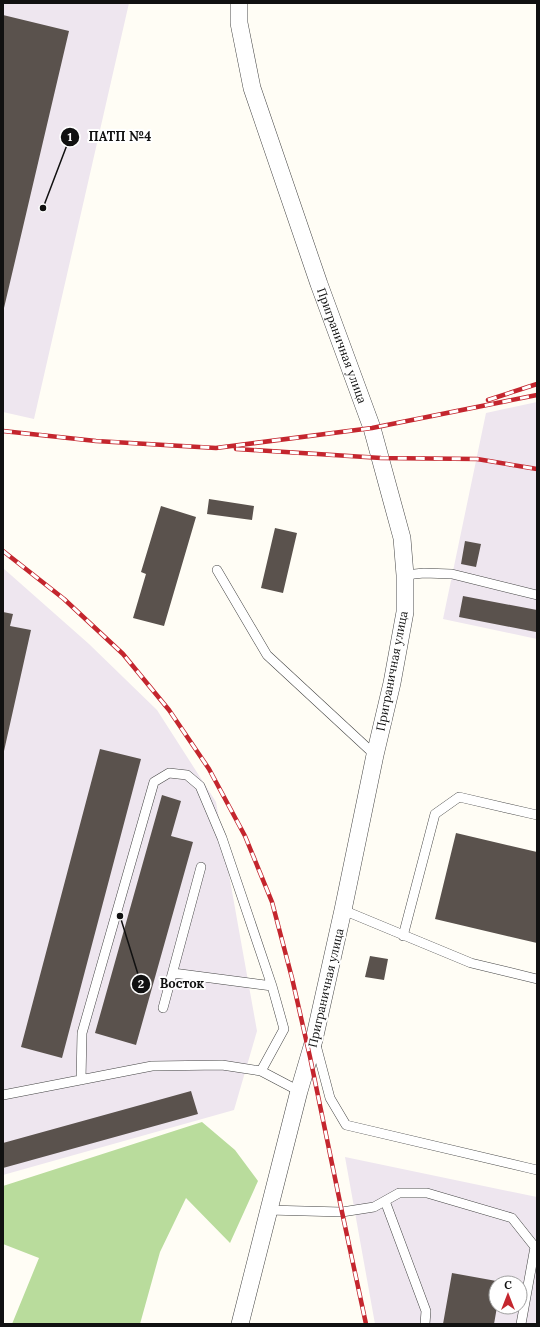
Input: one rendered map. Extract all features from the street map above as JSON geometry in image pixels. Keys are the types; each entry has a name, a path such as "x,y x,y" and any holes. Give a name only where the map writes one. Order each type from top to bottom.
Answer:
{"street":[{"name":"Приграничная улица","path":"239,3 239,24 252,88 319,284 372,428 402,538 405,575 405,612 392,683 375,755 343,910 314,1040 299,1091 240,1324"}],"lane":[{"path":"217,570 267,655 375,755"},
{"path":"405,575 424,573 452,574 537,595"},
{"path":"81,1080 82,1033 154,782 169,773 187,775 200,786 222,838 272,986 284,1029 261,1071"},
{"path":"403,936 435,814 459,797 537,815"},
{"path":"163,1008 201,867"},
{"path":"343,910 471,963 537,979"},
{"path":"173,973 272,986"},
{"path":"314,1040 330,1098 346,1125 537,1170"},
{"path":"3,1095 152,1066 222,1065 261,1071 299,1091"},
{"path":"268,1210 342,1212 374,1208 399,1193 427,1193 512,1218 536,1247 521,1324"},
{"path":"385,1201 426,1311 425,1324"}],"shaded area":[{"path":"3,3 129,3 34,419 3,412"},
{"path":"537,402 537,639 443,619 486,413"},
{"path":"3,568 89,644 157,710 216,802 257,1031 234,1110 3,1175"},
{"path":"345,1157 537,1197 537,1324 375,1324"}],"green space":[{"path":"202,1122 235,1150 258,1181 230,1243 186,1198 160,1252 140,1324 12,1324 39,1258 3,1244 3,1186"}],"building":[{"path":"3,15 69,31 4,308 3,308"},
{"path":"209,499 254,506 252,520 207,514"},
{"path":"161,506 196,517 164,626 133,618 146,574 141,572"},
{"path":"275,528 297,533 283,593 261,588"},
{"path":"465,541 481,544 476,567 461,564"},
{"path":"463,596 537,610 536,632 459,617"},
{"path":"3,612 13,614 10,626 31,630 4,751"},
{"path":"100,749 141,759 62,1058 21,1047"},
{"path":"162,795 181,801 171,836 193,842 136,1045 95,1033"},
{"path":"456,833 537,852 537,943 435,919"},
{"path":"370,956 388,959 384,980 365,977"},
{"path":"191,1091 198,1114 3,1168 3,1143"},
{"path":"452,1273 488,1279 488,1315 496,1315 494,1324 443,1324"}],"railway":[{"path":"488,400 537,384"},
{"path":"3,431 96,441 216,448 372,428 537,395"},
{"path":"236,449 381,458 477,459 537,469"},
{"path":"3,551 64,599 123,654 169,710 209,769 245,836 272,902 292,978 366,1324"}],"place":[{"name":"ПАТП №4","path":"43,208"},
{"name":"Восток","path":"120,916"}]}
